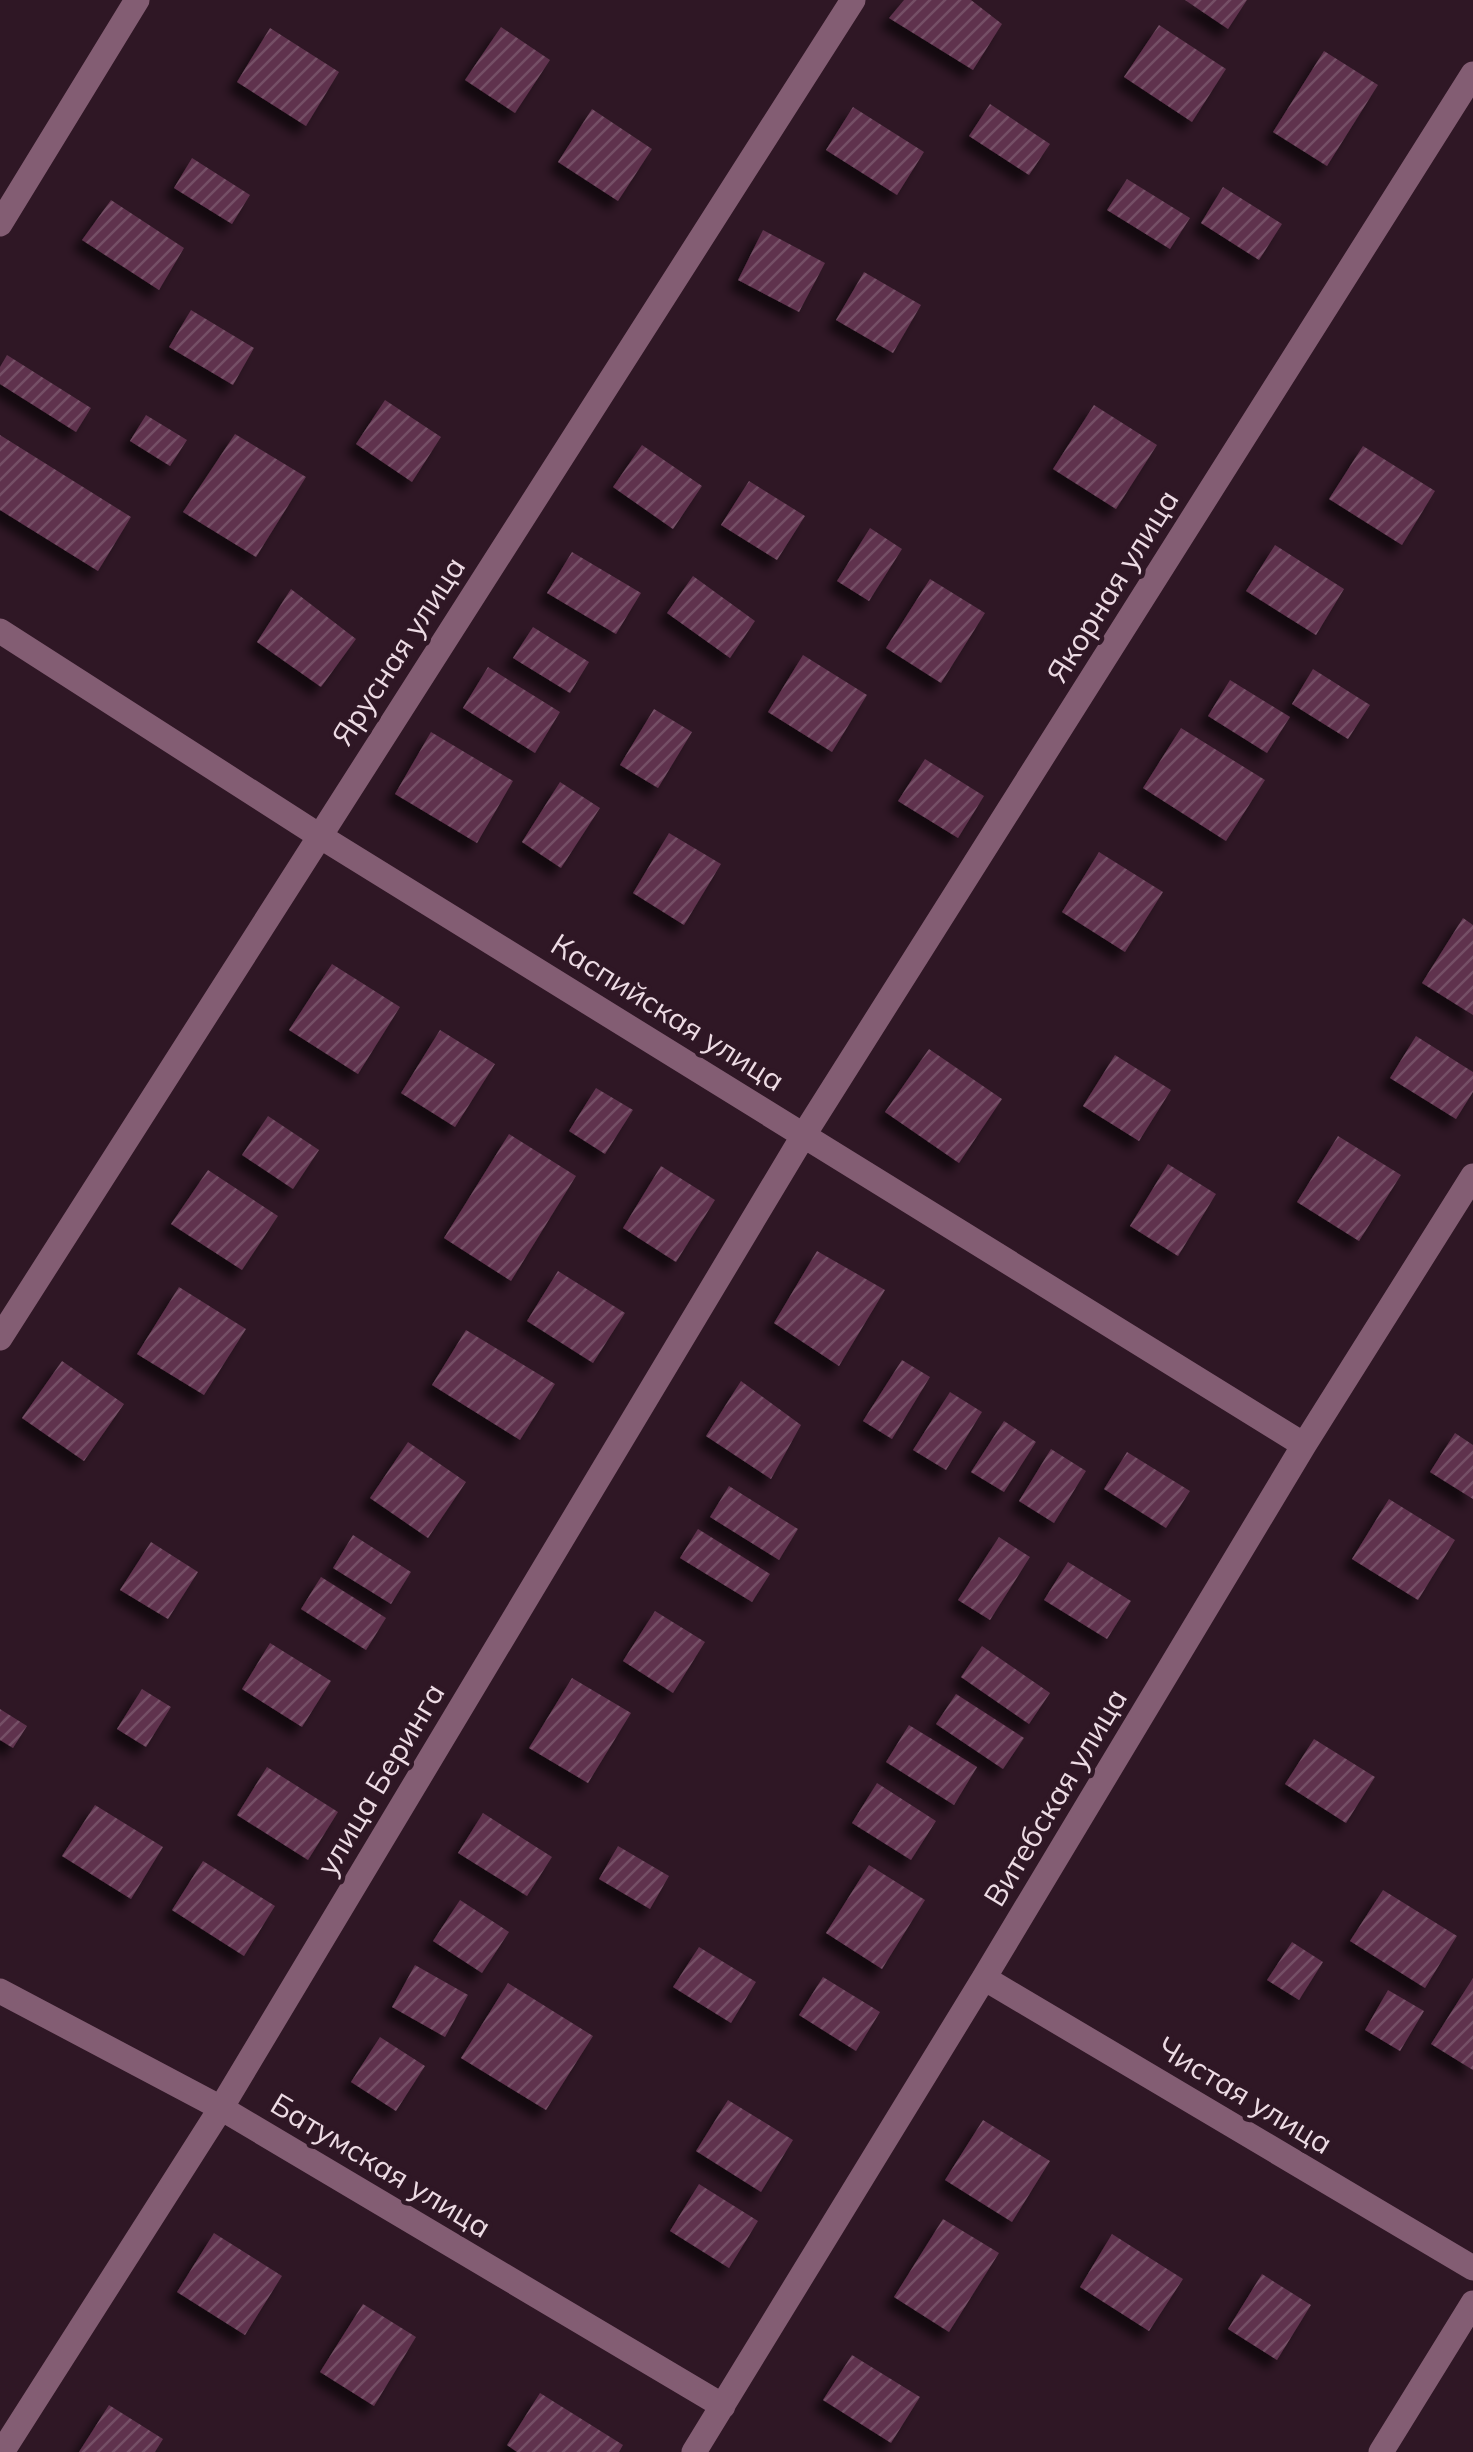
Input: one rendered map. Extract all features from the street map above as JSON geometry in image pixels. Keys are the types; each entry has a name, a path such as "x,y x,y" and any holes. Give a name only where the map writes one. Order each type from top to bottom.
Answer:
{"street":[{"path":"0,224 138,0"},
{"name":"Ярусная улица","path":"0,1338 852,0"},
{"name":"Якорная улица","path":"805,1134 1473,74"},
{"name":"Каспийская улица","path":"0,632 318,835 1304,1445"},
{"name":"улица Беринга","path":"2,2452 221,2108 805,1134"},
{"name":"Витебская улица","path":"694,2452 1304,1445 1473,1176"},
{"name":"Чистая улица","path":"984,1978 1473,2268"},
{"name":"Батумская улица","path":"0,1991 221,2108 722,2406"},
{"path":"1381,2452 1473,2303"}],"building":[{"path":"904,0 971,0 1002,24 973,70 889,18"},
{"path":"1185,0 1247,0 1228,29"},
{"path":"1159,25 1226,69 1192,122 1124,77"},
{"path":"501,27 550,60 515,113 465,80"},
{"path":"270,28 339,72 306,126 237,82"},
{"path":"1324,51 1378,85 1327,166 1273,132"},
{"path":"990,104 1050,144 1029,175 969,136"},
{"path":"853,107 924,152 897,195 826,150"},
{"path":"592,109 652,149 618,201 558,162"},
{"path":"192,158 250,195 232,224 174,188"},
{"path":"1127,179 1190,218 1170,249 1107,210"},
{"path":"1223,187 1282,224 1259,260 1201,223"},
{"path":"111,200 184,248 159,290 82,240"},
{"path":"763,230 825,263 799,312 738,280"},
{"path":"864,272 921,305 893,353 836,320"},
{"path":"191,310 254,348 233,385 169,347"},
{"path":"7,355 91,408 76,432 0,384 0,367"},
{"path":"385,400 441,437 412,482 356,444"},
{"path":"1094,405 1157,445 1116,509 1053,469"},
{"path":"146,415 187,440 170,466 130,441"},
{"path":"235,434 306,477 256,557 183,512"},
{"path":"0,435 131,517 98,571 0,510"},
{"path":"642,445 702,486 673,529 613,487"},
{"path":"1363,446 1435,491 1402,545 1329,499"},
{"path":"749,481 805,516 777,560 721,525"},
{"path":"870,528 902,549 869,601 837,581"},
{"path":"1275,545 1344,589 1316,635 1246,591"},
{"path":"572,552 641,593 616,634 547,593"},
{"path":"693,576 755,621 730,658 667,613"},
{"path":"930,579 985,613 941,683 886,648"},
{"path":"291,589 356,639 321,687 257,642"},
{"path":"533,627 589,662 570,693 513,658"},
{"path":"803,655 867,695 832,752 768,712"},
{"path":"488,667 560,712 535,753 463,708"},
{"path":"1313,669 1370,705 1348,739 1292,704"},
{"path":"1230,680 1290,717 1267,753 1208,716"},
{"path":"654,709 692,732 658,788 620,765"},
{"path":"1181,728 1265,780 1226,841 1143,788"},
{"path":"431,732 513,781 477,843 395,794"},
{"path":"925,759 984,796 958,838 898,801"},
{"path":"560,782 600,808 561,868 522,842"},
{"path":"669,833 721,864 684,925 633,893"},
{"path":"1099,852 1163,892 1125,952 1062,912"},
{"path":"1463,918 1473,925 1473,1015 1422,983"},
{"path":"332,964 400,1007 358,1074 289,1030"},
{"path":"440,1030 495,1064 455,1127 401,1093"},
{"path":"1416,1036 1473,1072 1473,1092 1456,1119 1390,1078"},
{"path":"929,1049 1002,1099 959,1163 885,1112"},
{"path":"1115,1055 1171,1090 1139,1141 1083,1106"},
{"path":"596,1088 633,1110 605,1154 569,1131"},
{"path":"268,1116 319,1150 293,1189 242,1155"},
{"path":"509,1134 576,1176 511,1281 444,1238"},
{"path":"1338,1136 1401,1175 1359,1241 1297,1202"},
{"path":"1168,1164 1216,1194 1178,1256 1130,1226"},
{"path":"661,1166 715,1200 676,1262 623,1228"},
{"path":"208,1170 278,1216 242,1270 171,1224"},
{"path":"817,1251 885,1290 839,1366 774,1323"},
{"path":"558,1271 625,1313 593,1363 527,1321"},
{"path":"179,1287 246,1329 204,1395 137,1354"},
{"path":"466,1330 555,1384 520,1440 432,1385"},
{"path":"902,1360 930,1377 892,1439 863,1421"},
{"path":"62,1361 124,1404 84,1461 22,1418"},
{"path":"741,1381 801,1425 771,1479 706,1436"},
{"path":"950,1392 982,1412 946,1470 913,1450"},
{"path":"1004,1421 1036,1442 1004,1492 971,1472"},
{"path":"1455,1433 1473,1445 1473,1499 1430,1472"},
{"path":"408,1442 466,1482 428,1538 370,1498"},
{"path":"1051,1449 1086,1471 1054,1523 1019,1501"},
{"path":"1127,1452 1190,1491 1166,1528 1104,1489"},
{"path":"729,1486 798,1529 779,1560 710,1517"},
{"path":"1389,1499 1455,1540 1418,1600 1352,1559"},
{"path":"698,1529 770,1574 752,1602 680,1558"},
{"path":"353,1535 411,1572 391,1604 333,1568"},
{"path":"999,1537 1030,1557 990,1620 958,1600"},
{"path":"151,1542 198,1572 168,1619 120,1590"},
{"path":"1068,1562 1131,1601 1107,1639 1044,1600"},
{"path":"321,1577 386,1618 366,1650 301,1609"},
{"path":"655,1611 705,1642 673,1693 623,1661"},
{"path":"270,1643 331,1681 302,1727 242,1689"},
{"path":"982,1646 1050,1693 1029,1724 961,1677"},
{"path":"572,1678 631,1713 588,1783 529,1748"},
{"path":"142,1689 171,1707 146,1747 117,1729"},
{"path":"956,1694 1024,1738 1003,1769 936,1724"},
{"path":"0,1709 27,1726 13,1748 0,1740"},
{"path":"909,1725 977,1767 954,1805 886,1762"},
{"path":"1314,1739 1375,1777 1346,1823 1285,1784"},
{"path":"267,1767 338,1812 308,1860 237,1815"},
{"path":"877,1783 936,1821 911,1860 852,1823"},
{"path":"95,1805 163,1847 131,1899 62,1856"},
{"path":"483,1813 552,1857 527,1896 458,1853"},
{"path":"618,1846 669,1876 650,1909 599,1879"},
{"path":"203,1861 275,1906 244,1956 172,1910"},
{"path":"869,1865 925,1900 882,1969 826,1933"},
{"path":"1383,1890 1457,1936 1425,1988 1350,1941"},
{"path":"460,1900 509,1932 482,1973 433,1941"},
{"path":"1292,1942 1323,1962 1299,2000 1267,1980"},
{"path":"699,1947 756,1982 731,2023 673,1987"},
{"path":"415,1965 468,1995 445,2037 392,2007"},
{"path":"823,1977 880,2012 856,2051 799,2015"},
{"path":"1473,1978 1473,2070 1431,2044"},
{"path":"508,1983 593,2036 546,2110 461,2058"},
{"path":"1388,1990 1424,2011 1400,2051 1365,2030"},
{"path":"380,2037 425,2066 396,2111 351,2082"},
{"path":"728,2100 793,2140 761,2192 696,2151"},
{"path":"983,2120 1050,2161 1012,2222 945,2180"},
{"path":"699,2184 758,2221 729,2268 670,2231"},
{"path":"943,2219 999,2253 949,2332 894,2297"},
{"path":"214,2233 282,2276 245,2335 177,2292"},
{"path":"1112,2234 1183,2279 1149,2331 1080,2287"},
{"path":"1262,2274 1311,2305 1277,2360 1228,2329"},
{"path":"363,2304 416,2337 374,2406 320,2372"},
{"path":"852,2355 920,2397 891,2443 823,2400"},
{"path":"540,2393 623,2445 619,2452 517,2452 507,2445"},
{"path":"109,2405 163,2439 155,2452 79,2452"}]}
